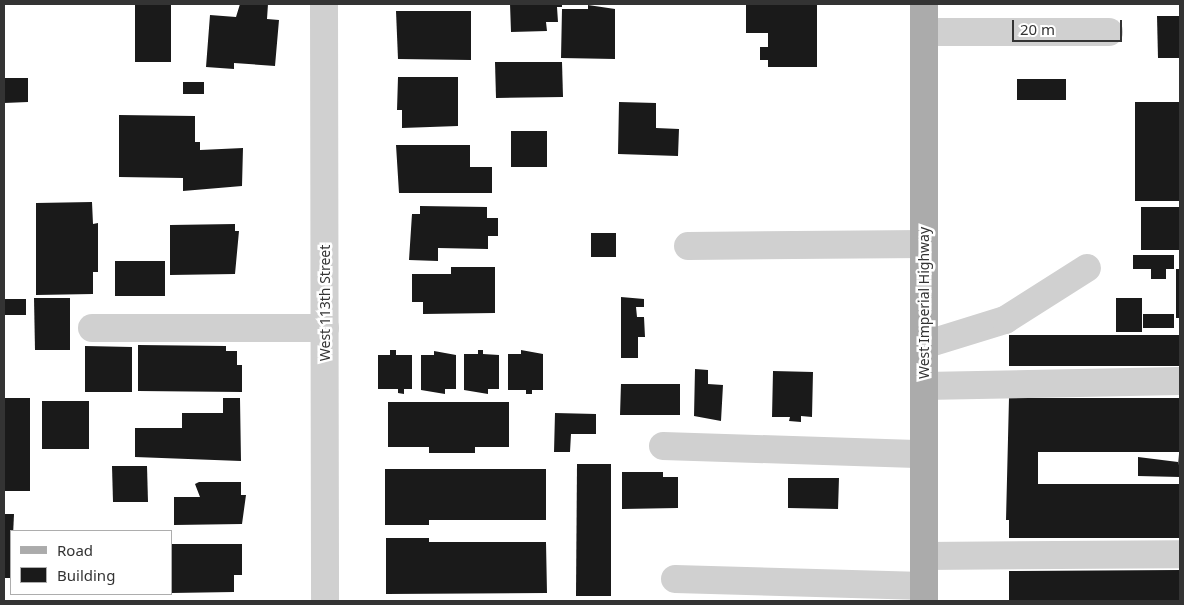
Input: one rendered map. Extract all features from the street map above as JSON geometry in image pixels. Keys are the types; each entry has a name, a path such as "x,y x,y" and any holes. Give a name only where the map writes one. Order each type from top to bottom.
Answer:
{"main road":[{"name":"West Imperial Highway","path":"924,4 924,594"}],"street":[{"name":"West 113th Street","path":"324,4 326,601"},
{"path":"924,32 1109,32"},
{"path":"688,246 924,244"},
{"path":"924,345 1004,320 1086,268"},
{"path":"92,328 325,328"},
{"path":"924,386 1180,381"},
{"path":"662,446 924,454"},
{"path":"924,556 1180,554"},
{"path":"675,579 924,594"}],"building":[{"path":"135,4 171,4 171,62 135,62"},
{"path":"240,4 268,4 267,19 279,20 275,66 234,63 234,69 206,67 210,15 236,17"},
{"path":"510,4 562,4 562,7 557,7 558,22 546,22 547,31 511,32"},
{"path":"746,4 817,4 817,67 768,67 768,60 760,60 760,47 768,47 768,33 746,33"},
{"path":"588,5 615,9 615,59 561,58 562,9 588,9"},
{"path":"396,11 471,11 471,60 398,59"},
{"path":"1157,16 1180,16 1180,58 1158,58"},
{"path":"495,62 562,62 563,97 496,98"},
{"path":"398,77 458,77 458,126 402,128 402,110 397,110"},
{"path":"4,78 28,78 28,102 4,103"},
{"path":"1017,79 1066,79 1066,100 1017,100"},
{"path":"183,82 204,82 204,94 183,94"},
{"path":"619,102 656,103 656,128 679,129 678,156 618,154"},
{"path":"1135,102 1180,102 1180,201 1135,201"},
{"path":"119,115 195,116 195,142 200,142 200,150 243,148 242,186 183,191 183,178 119,177"},
{"path":"511,131 547,131 547,167 511,167"},
{"path":"396,145 470,145 470,167 492,167 492,193 399,193"},
{"path":"92,202 93,224 98,223 98,272 93,272 93,294 36,295 36,203"},
{"path":"420,206 487,207 487,218 498,218 498,236 488,236 488,249 438,248 438,261 409,260 412,214 420,214"},
{"path":"1141,207 1180,207 1180,250 1141,250"},
{"path":"235,224 235,231 239,231 235,274 170,275 170,225"},
{"path":"591,233 616,233 616,257 591,257"},
{"path":"1133,255 1174,255 1174,269 1166,269 1166,279 1151,279 1151,269 1133,269"},
{"path":"115,261 165,261 165,296 115,296"},
{"path":"451,267 495,267 495,313 423,314 423,302 412,302 412,274 451,274"},
{"path":"1176,269 1180,269 1180,318 1176,318"},
{"path":"621,297 644,299 644,307 636,307 637,317 644,317 645,337 638,337 638,358 621,358"},
{"path":"34,298 70,298 70,350 35,350"},
{"path":"1116,298 1142,298 1142,332 1116,332"},
{"path":"4,299 26,299 26,315 4,315"},
{"path":"1143,314 1174,314 1174,328 1143,328"},
{"path":"1009,335 1180,335 1180,366 1009,366"},
{"path":"138,345 226,346 226,351 237,351 237,365 242,365 242,392 138,391"},
{"path":"85,346 132,347 132,392 85,392"},
{"path":"390,350 396,350 396,355 412,355 412,389 404,389 404,394 398,393 398,389 378,389 378,355 390,355"},
{"path":"478,350 483,350 483,354 499,355 499,389 488,389 488,394 464,390 464,354 478,354"},
{"path":"521,350 543,354 543,390 532,390 532,394 526,394 526,390 508,390 508,354 521,354"},
{"path":"434,351 456,355 456,389 445,389 445,394 421,390 421,355 434,355"},
{"path":"695,369 708,370 708,384 723,385 721,421 694,416"},
{"path":"773,371 813,372 812,417 801,416 801,422 789,421 790,417 772,417"},
{"path":"621,384 680,384 680,415 620,415"},
{"path":"4,398 30,398 30,491 4,491"},
{"path":"223,398 240,398 241,461 135,457 135,428 182,428 182,413 223,413"},
{"path":"1009,398 1180,398 1180,452 1038,452 1038,484 1180,484 1180,538 1009,538 1009,520 1006,520"},
{"path":"42,401 89,401 89,449 42,449"},
{"path":"388,402 509,402 509,447 475,447 475,453 429,453 429,447 388,447"},
{"path":"555,413 596,414 596,434 571,434 570,452 554,452"},
{"path":"1178,454 1180,477 1138,476 1138,457 1178,462"},
{"path":"577,464 611,464 611,596 576,596"},
{"path":"112,466 147,466 148,502 113,502"},
{"path":"385,469 546,469 546,520 429,520 429,525 385,525"},
{"path":"622,472 663,472 663,477 678,477 678,508 622,509"},
{"path":"788,478 839,478 838,509 788,508"},
{"path":"199,482 241,482 241,495 246,495 242,524 174,525 174,497 200,497 195,484"},
{"path":"4,514 14,514 13,530 10,530 10,578 4,578"},
{"path":"386,538 429,538 429,542 546,542 547,593 386,594"},
{"path":"172,544 242,544 242,575 234,575 234,592 172,593"},
{"path":"1180,570 1180,601 1009,601 1009,571"}]}
